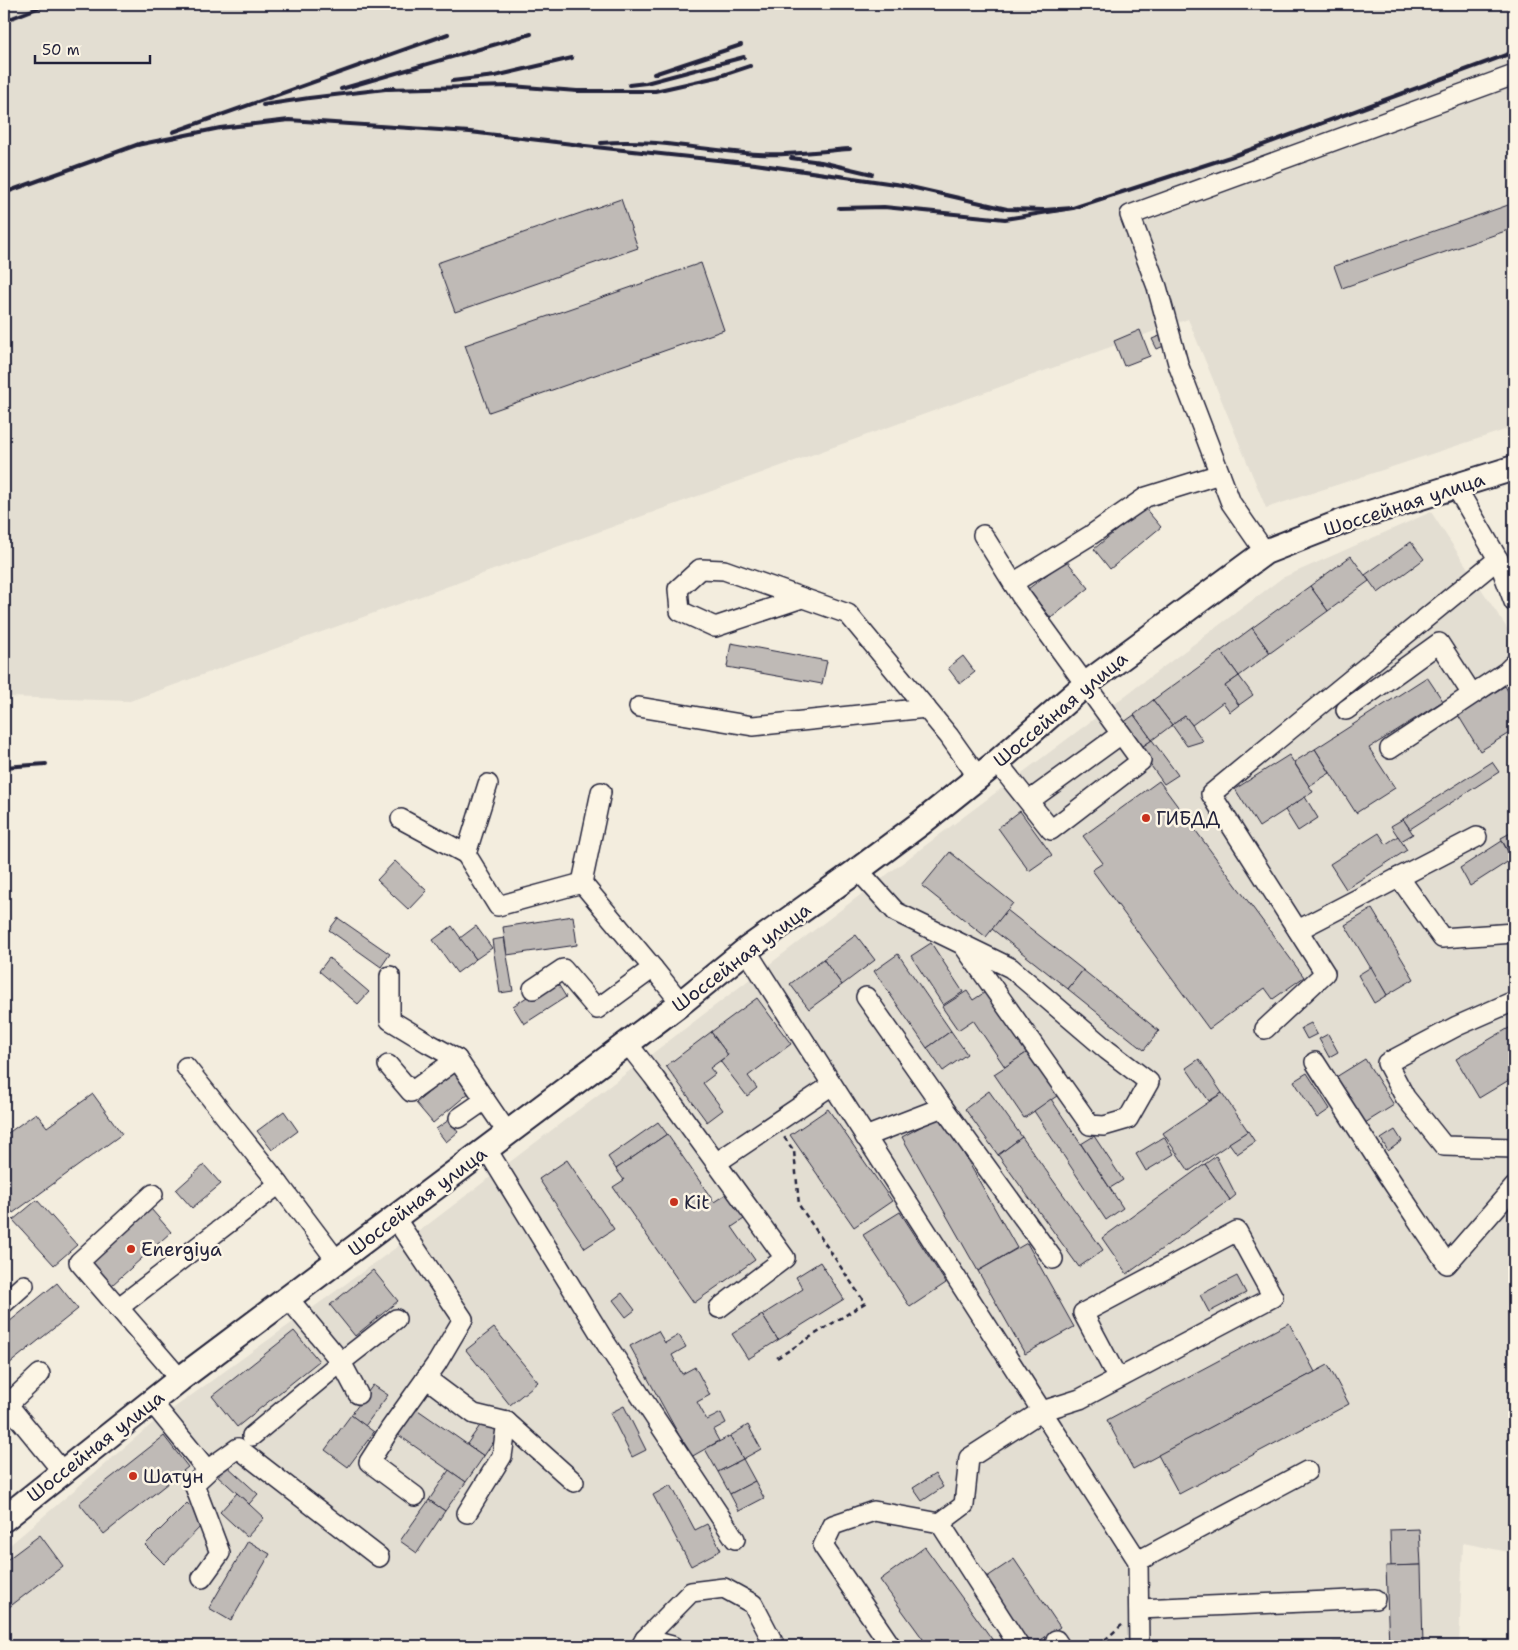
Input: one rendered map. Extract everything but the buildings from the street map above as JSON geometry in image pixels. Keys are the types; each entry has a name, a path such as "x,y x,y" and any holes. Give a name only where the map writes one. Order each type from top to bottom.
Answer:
{"main road":[{"name":"Шоссейная улица","path":"4,1519 151,1401 681,1003 746,950 858,870 997,762 1086,684 1265,552 1347,520 1514,468"}],"lane":[{"path":"1265,552 1231,502 1179,367 1157,287 1130,215 1514,75"},
{"path":"1013,584 1091,535 1146,497 1220,474"},
{"path":"1456,487 1498,559 1514,602"},
{"path":"982,535 1013,584 1140,761 1051,830 1030,801 997,762"},
{"path":"1265,1029 1325,973 1211,794 1498,559"},
{"path":"802,598 715,627 680,611 678,589 700,569 724,570 848,614 949,736 978,777"},
{"path":"1346,710 1439,643 1472,694"},
{"path":"1390,749 1506,672 1514,664"},
{"path":"639,708 753,726 926,708"},
{"path":"1030,801 1121,734"},
{"path":"466,854 488,784"},
{"path":"582,883 601,792"},
{"path":"401,819 466,854 498,906 582,883"},
{"path":"1298,930 1477,836"},
{"path":"858,870 896,912 1012,968 1107,1050 1150,1082 1128,1119 1104,1126 1090,1125 963,945"},
{"path":"1400,877 1442,938 1514,933"},
{"path":"582,883 681,1003"},
{"path":"746,950 1138,1560 1139,1646"},
{"path":"533,989 563,969 597,1008 653,968"},
{"path":"390,976 390,1020 458,1059 508,1132"},
{"path":"866,997 1053,1259"},
{"path":"1514,1001 1457,1026 1386,1063 1405,1096 1444,1146 1514,1148"},
{"path":"627,1043 785,1258 719,1308"},
{"path":"388,1065 411,1092 458,1059"},
{"path":"1315,1062 1447,1264 1514,1187"},
{"path":"186,1066 337,1261"},
{"path":"716,1163 832,1085"},
{"path":"459,1118 485,1100"},
{"path":"865,1137 943,1107"},
{"path":"486,1148 604,1342 735,1539"},
{"path":"118,1308 279,1184"},
{"path":"153,1194 79,1262 180,1379"},
{"path":"395,1218 463,1319 369,1462 415,1496"},
{"path":"891,1646 823,1546 833,1525 874,1512 940,1523 964,1505 969,1458 1042,1411 1080,1399 1273,1298 1237,1231 1083,1312 1118,1379"},
{"path":"4,1303 24,1285"},
{"path":"288,1298 341,1362 358,1394"},
{"path":"252,1436 396,1319"},
{"path":"40,1374 5,1404 62,1471"},
{"path":"426,1378 474,1414 507,1422 574,1482"},
{"path":"151,1401 207,1470"},
{"path":"467,1513 502,1456 507,1422"},
{"path":"202,1578 220,1553 194,1484 208,1472 207,1470 238,1448 379,1557"},
{"path":"1138,1560 1307,1471"},
{"path":"940,1523 1018,1646"},
{"path":"643,1643 691,1592 724,1588 753,1604 775,1646"},
{"path":"1139,1609 1375,1599"},
{"path":"643,1643 672,1646"}],"path":[{"path":"775,1124 794,1151 799,1205 865,1303 777,1358"},
{"path":"1098,1646 1139,1609"}],"shaded area":[{"path":"4,4 1514,4 1514,427 1266,508 1188,319 130,701 4,697"},
{"path":"1431,512 1514,639 1514,1553 1463,1543 1459,1646 4,1646 4,1550 153,1423 426,1226 914,854 1282,578"}],"railway":[{"path":"4,21 48,4"},
{"path":"173,132 448,34"},
{"path":"341,89 531,34"},
{"path":"654,74 741,45"},
{"path":"1073,208 1233,156 1514,52"},
{"path":"629,85 646,83 744,57"},
{"path":"452,81 495,76 572,58"},
{"path":"387,89 511,86 577,91 655,91 717,77 750,66"},
{"path":"263,105 394,88"},
{"path":"137,145 220,128 289,120 470,132 581,145"},
{"path":"4,193 142,143"},
{"path":"601,143 660,143 769,154 850,149"},
{"path":"576,145 755,164 902,185 1007,209 1044,210 1073,208 1005,219 884,207 839,208"},
{"path":"791,158 821,162 872,174"},
{"path":"4,767 46,764"}],"place":[{"name":"ГИБДД","path":"1146,818"},
{"name":"Kit","path":"674,1202"},
{"name":"Energiya","path":"131,1249"},
{"name":"Шатун","path":"133,1476"}]}
